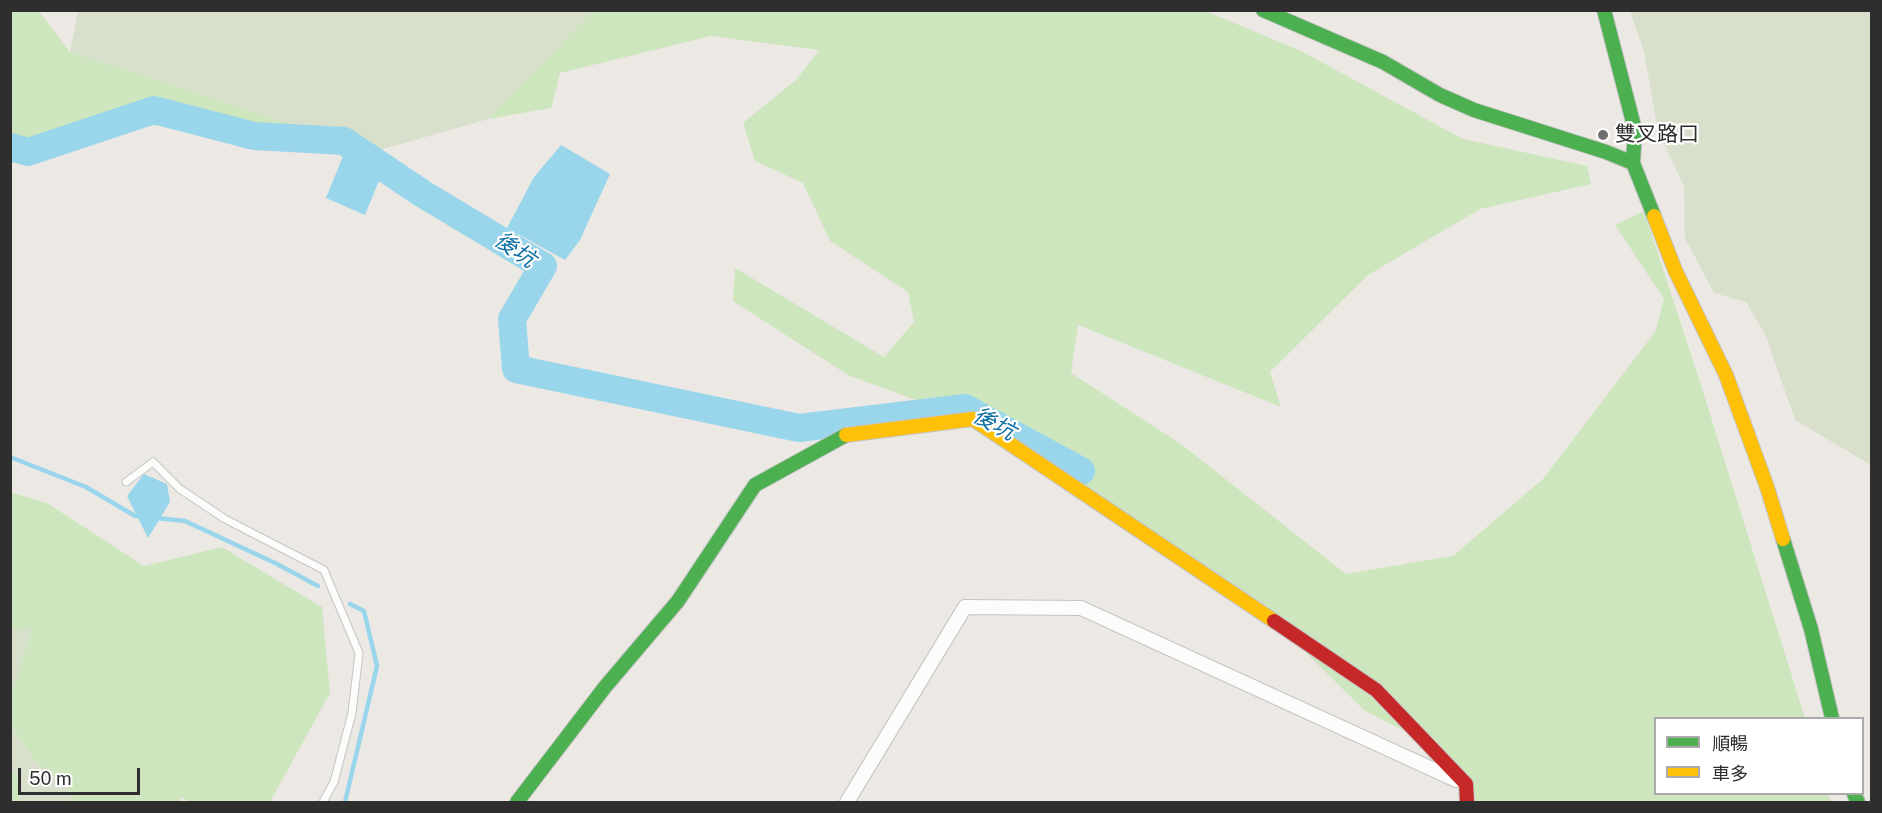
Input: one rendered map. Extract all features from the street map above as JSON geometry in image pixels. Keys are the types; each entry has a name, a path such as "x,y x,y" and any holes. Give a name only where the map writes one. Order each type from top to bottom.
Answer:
{"street":[{"path":"1263,10 1383,62 1440,95 1474,110 1606,152 1633,164"},
{"path":"1604,10 1635,130 1633,164 1675,270 1726,375 1767,487 1811,629 1832,717"},
{"path":"517,802 605,687 678,601 755,485 849,433 973,419 1376,690 1466,784 1467,802"},
{"path":"847,802 965,607 1081,608 1466,784"}],"lane":[{"path":"126,482 153,462 180,489 225,519 324,570 359,653 352,713 334,782 323,802"}],"green space":[{"path":"38,10 70,52 306,129 380,150 289,142 103,119 50,149 11,140 11,11"},
{"path":"78,10 592,11 488,119 380,150 306,129 70,52"},
{"path":"1203,10 1301,51 1463,139 1587,166 1591,184 1480,209 1368,275 1270,372 1281,407 1078,325 1071,373 1181,444 1346,574 1453,556 1543,479 1655,332 1664,299 1615,225 1644,211 1805,717 1654,717 1654,795 1828,795 1831,802 1467,802 1466,784 1410,734 1364,710 1284,631 1015,437 848,375 733,301 735,268 884,357 914,322 908,292 830,241 803,183 755,161 743,123 797,79 819,50 711,36 560,73 551,108 488,119 592,11"},
{"path":"1630,11 1871,11 1871,465 1795,420 1766,336 1746,302 1714,293 1685,238 1684,186 1658,131 1644,52"},
{"path":"10,492 47,503 144,566 222,547 322,607 330,693 270,802 191,802 180,797 180,802 70,802 75,795 34,760 11,725 11,694 32,629 11,630"},
{"path":"32,628 11,694 11,630"},
{"path":"10,725 34,760 75,796 70,802 20,802 17,775 11,768"},
{"path":"10,768 17,775 20,802 11,802"}],"water":[{"path":"561,145 610,174 580,240 565,260 507,228 534,177"},
{"path":"347,146 383,171 365,215 326,198"},
{"path":"144,474 167,484 170,502 148,538 127,496"}],"waterway":[{"name":"後坑","path":"10,147 28,152 154,110 254,136 344,141 423,194 543,266 512,319 516,369 799,428 965,408 1081,471"},
{"path":"10,457 86,487 135,516 141,516"},
{"path":"156,518 185,521 318,586"},
{"path":"345,802 377,666 364,611 350,604"}],"traffic: fast":[{"path":"1263,10 1383,62 1440,95 1474,110 1606,152 1633,163 1654,216"},
{"path":"1604,10 1635,130 1633,163"},
{"path":"517,802 605,687 678,601 755,485 846,435"},
{"path":"1783,539 1811,629 1832,717"},
{"path":"1854,795 1858,802"}],"traffic: slow":[{"path":"1654,216 1675,270 1726,375 1767,487 1783,539"},
{"path":"846,435 973,419 1274,621"}],"traffic: jam":[{"path":"1274,621 1376,690 1466,784 1467,802"}],"place":[{"name":"雙叉路口","path":"1603,135"}]}
